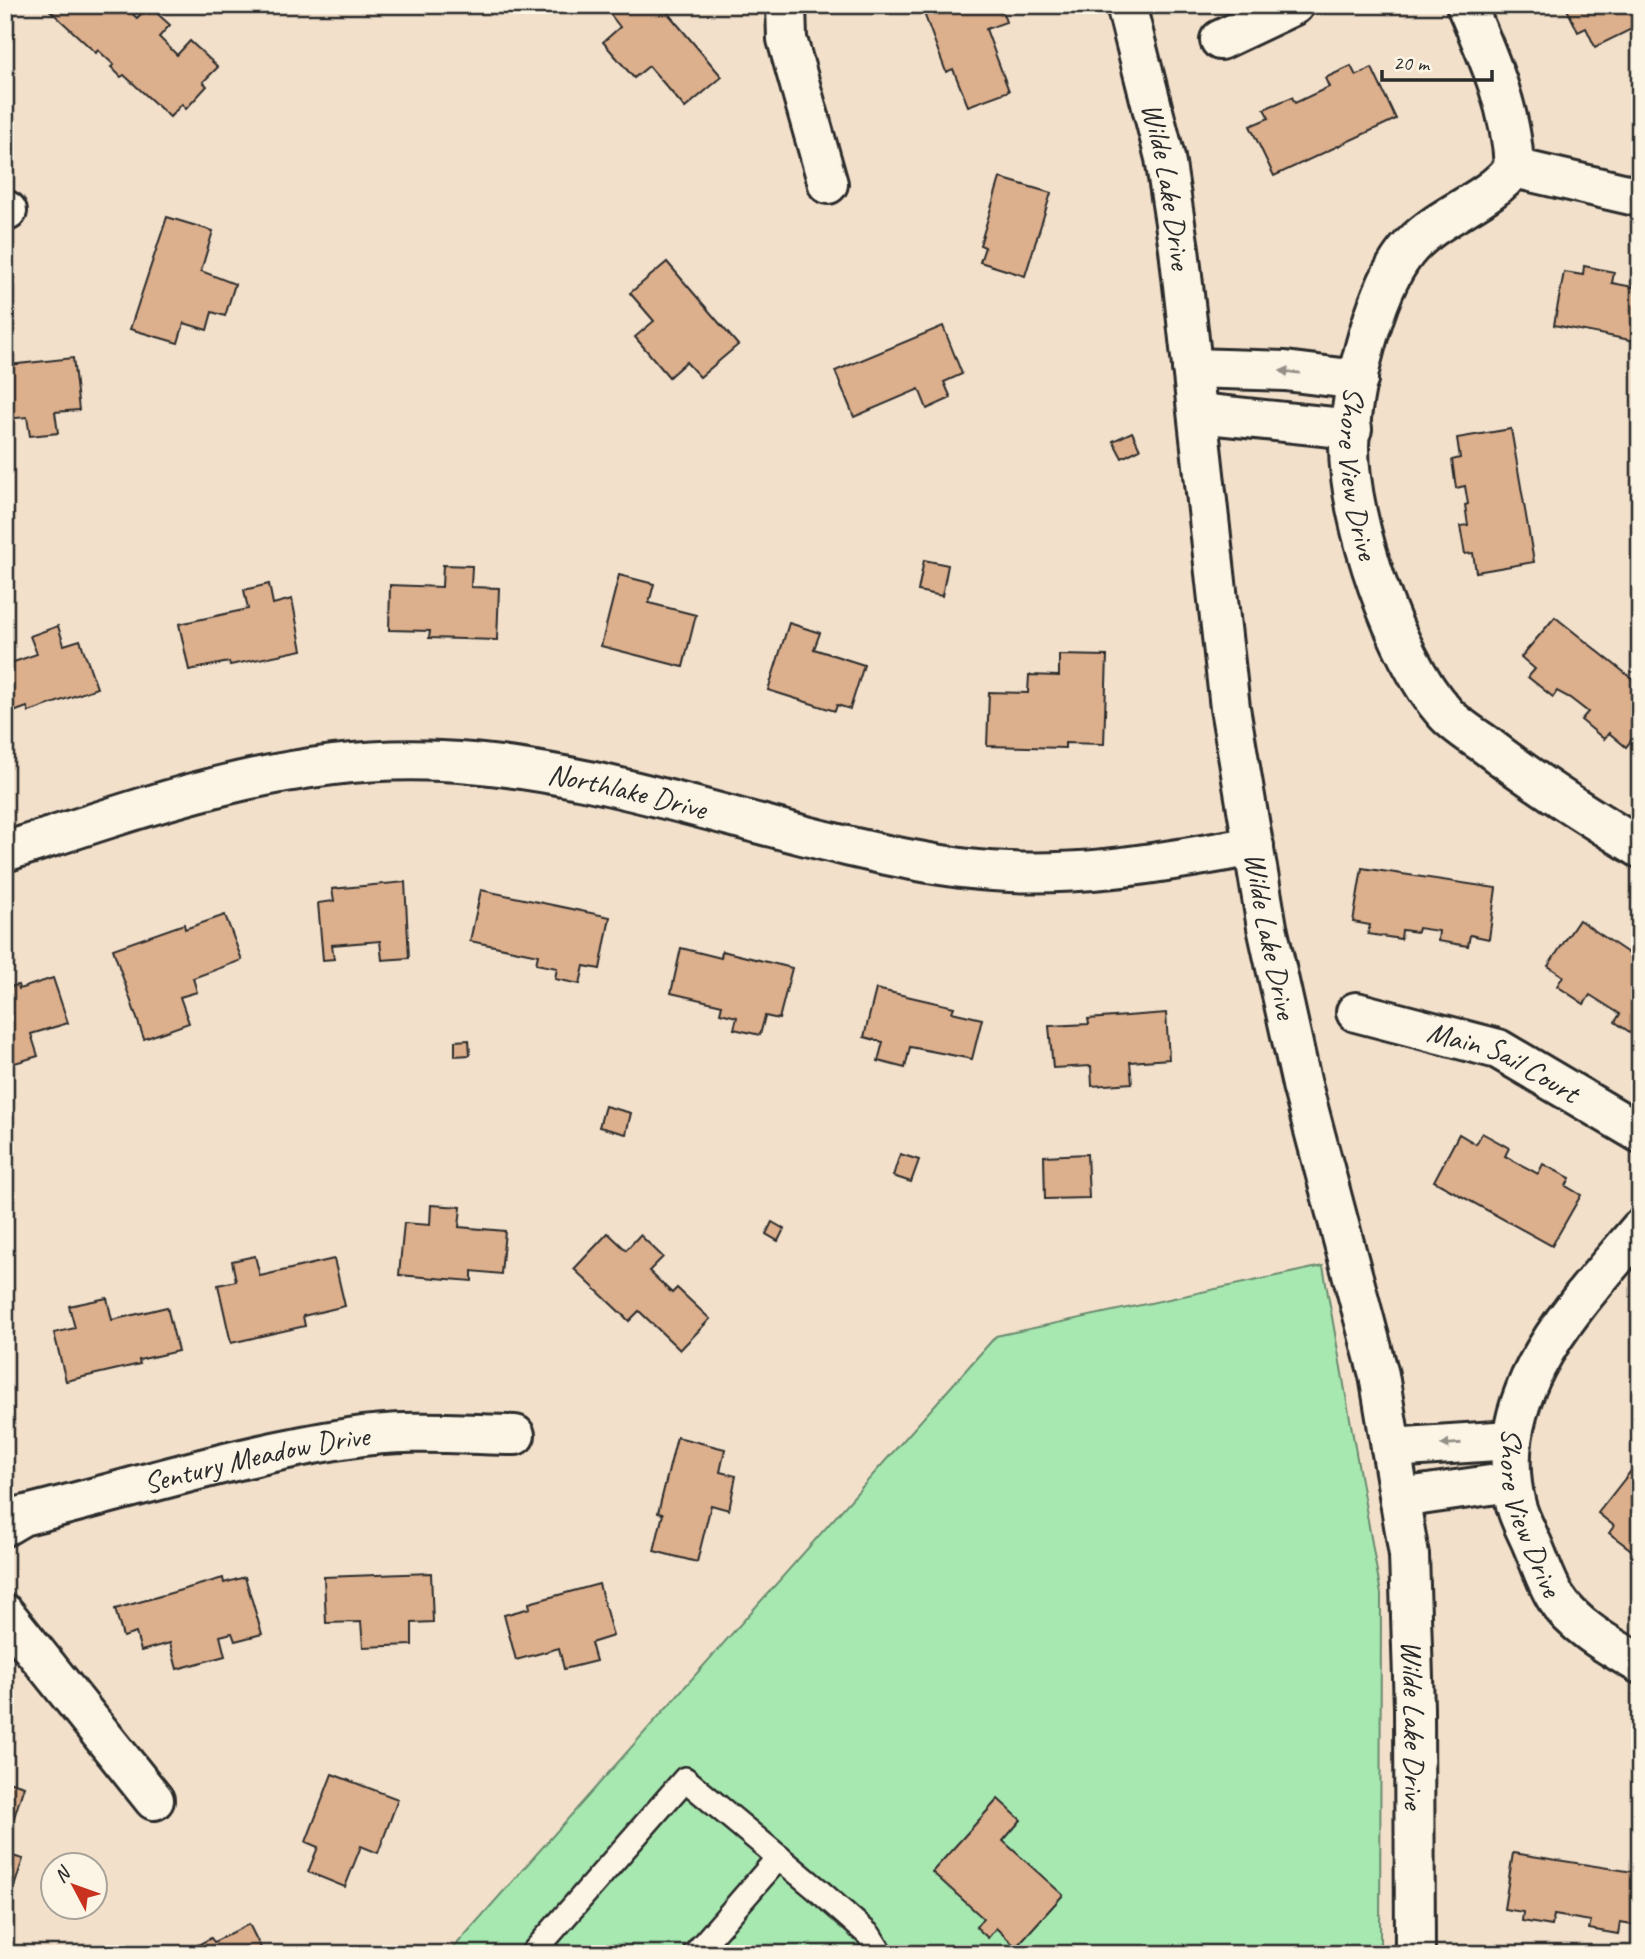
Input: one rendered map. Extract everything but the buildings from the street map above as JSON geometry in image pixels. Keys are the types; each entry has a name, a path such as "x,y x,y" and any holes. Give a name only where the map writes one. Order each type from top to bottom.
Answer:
{"street":[{"path":"786,5 787,39 828,184"},
{"name":"Wilde Lake Drive","path":"1126,5 1165,158 1198,413 1230,708 1267,927 1303,1085 1379,1375 1409,1555 1414,1708 1415,1954"},
{"path":"1220,40 1294,5"},
{"path":"1466,5 1496,75 1513,143 1514,168 1640,197"},
{"name":"Shore View Drive","path":"1514,168 1504,181 1423,234 1406,252 1376,309 1358,380 1349,447 1353,482 1367,552 1392,626 1423,686 1446,715 1527,777 1640,848"},
{"path":"1192,368 1285,370 1358,380"},
{"path":"1198,413 1352,429"},
{"name":"Northlake Drive","path":"5,852 232,782 310,766 399,760 541,770 886,853 961,868 1077,874 1254,846"},
{"name":"Main Sail Court","path":"1356,1012 1499,1049 1640,1133"},
{"name":"Shore View Drive","path":"1640,1229 1550,1342 1521,1398 1511,1440 1511,1482 1516,1508 1557,1600 1579,1622 1640,1664"},
{"name":"Sentury Meadow Drive","path":"5,1526 22,1517 282,1451 350,1438 410,1432 515,1435"},
{"path":"1391,1448 1511,1440"},
{"path":"1400,1498 1511,1482"},
{"path":"5,1614 154,1800"}],"lane":[{"path":"532,1954 685,1779 869,1936 879,1953"},
{"path":"695,1954 779,1857"}],"green space":[{"path":"1323,1266 1381,1594 1380,1954 448,1954 996,1336"}]}
